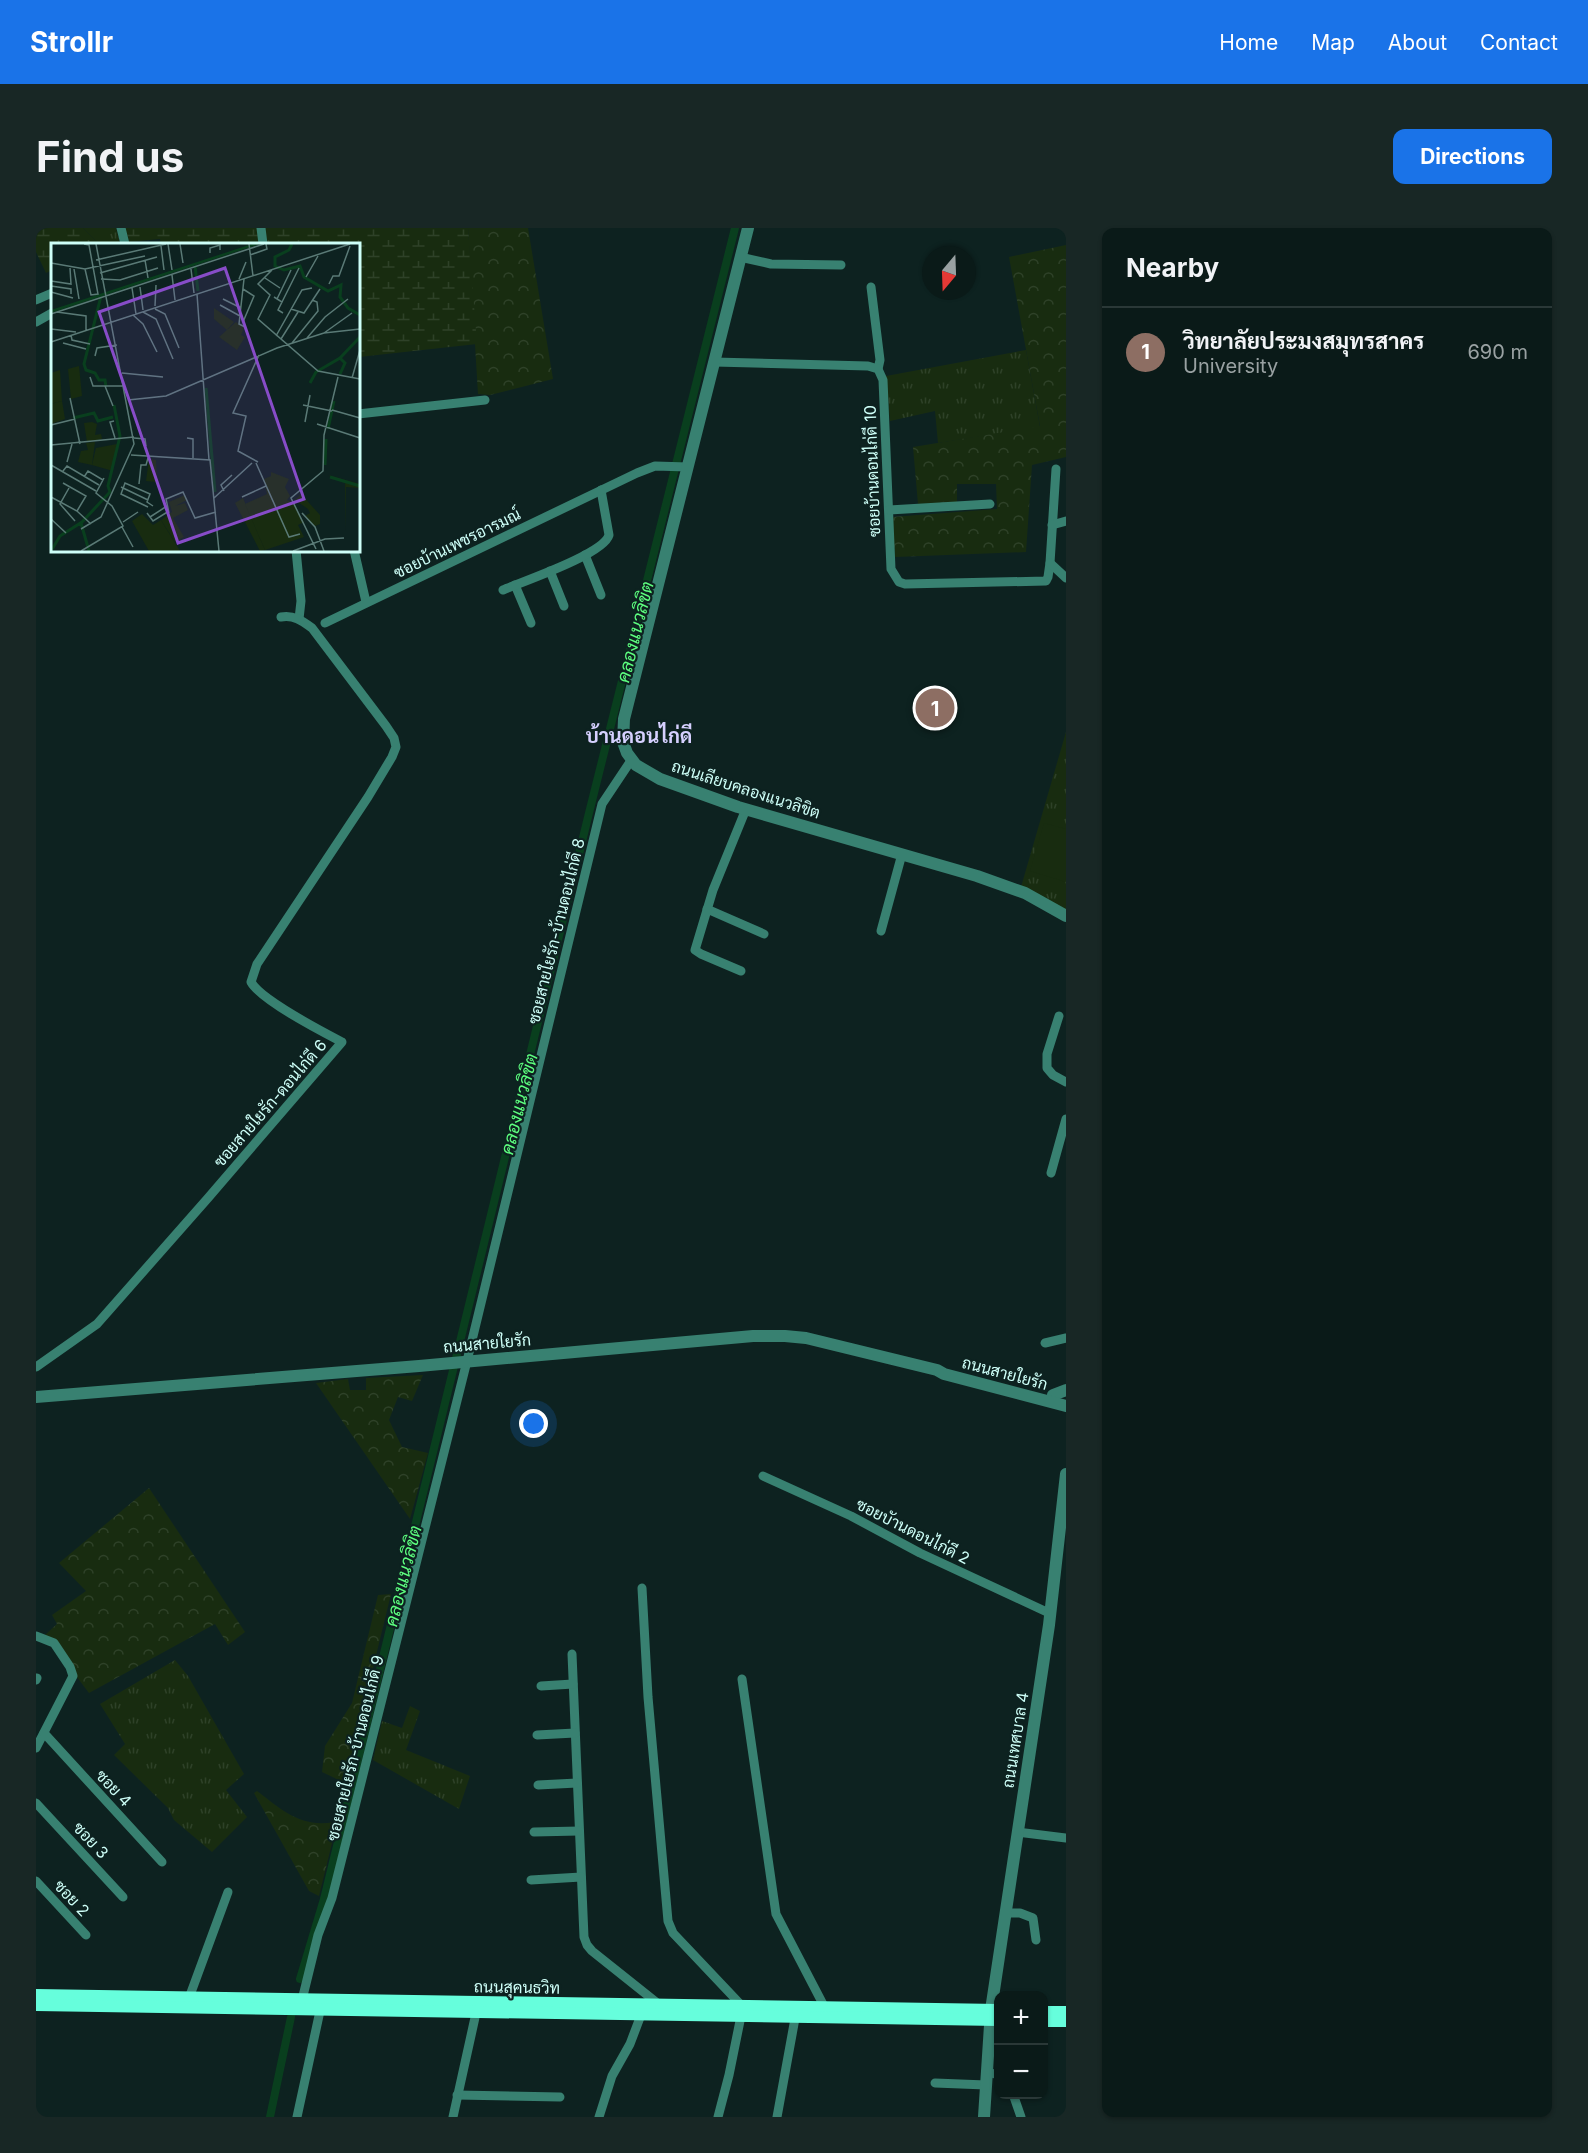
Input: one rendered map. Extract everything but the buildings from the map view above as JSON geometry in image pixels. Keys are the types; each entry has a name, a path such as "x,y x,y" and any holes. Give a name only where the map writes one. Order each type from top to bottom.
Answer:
{"main road":[{"name":"ถนนสุคนธวิท","path":"36,1995 661,2005 742,2011 994,2015"},
{"name":"ถนนสุคนธวิท","path":"36,2005 641,2015 742,2011"},
{"name":"ถนนสุคนธวิท","path":"796,2012 825,2008 994,2015"},
{"path":"1048,2012 1066,2012"},
{"path":"1048,2021 1066,2021"}],"street":[{"path":"121,228 125,243"},
{"path":"261,228 263,243"},
{"path":"632,759 623,742 624,719 685,467 748,228"},
{"path":"740,257 771,264 841,265"},
{"name":"ซอยบ้านดอนไก่ดี 10","path":"872,287 880,360 878,369 883,380 891,569 899,582 913,585 1046,581 1050,563"},
{"path":"36,300 51,293"},
{"path":"36,322 51,314"},
{"path":"714,362 868,366 878,369"},
{"path":"360,414 485,400"},
{"name":"ซอยบ้านเพชรอารมณ์","path":"325,623 655,466 685,467"},
{"path":"1056,469 1050,563 1066,578"},
{"path":"1055,484 1066,481"},
{"path":"503,590 550,571 604,544 609,535 602,490"},
{"path":"889,510 990,504"},
{"path":"1052,525 1066,520"},
{"path":"280,617 290,616 299,619 301,601 296,552"},
{"path":"354,552 366,602"},
{"path":"585,555 601,595"},
{"path":"550,571 564,606"},
{"path":"514,585 531,623"},
{"name":"ซอยสายใยรัก-ดอนไก่ดี 6","path":"36,1367 97,1324 342,1042 255,989 251,982 262,956 368,797 396,747 394,738 386,726 312,628 299,619"},
{"name":"ถนนเลียบคลองแนวลิขิต","path":"632,759 636,765 660,779 746,809 998,883 1025,893 1066,916"},
{"name":"ซอยสายใยรัก-บ้านดอนไก่ดี 8","path":"465,1361 602,804 632,759"},
{"path":"741,971 695,950 713,890 746,809"},
{"path":"881,931 902,854"},
{"path":"707,909 765,934"},
{"path":"1059,1016 1047,1054 1047,1068 1053,1075 1066,1082"},
{"path":"1050,1173 1066,1119"},
{"name":"ถนนสายใยรัก","path":"36,1396 742,1337 785,1336 824,1342 937,1370 944,1374 1052,1398 1066,1397"},
{"path":"1045,1343 1066,1338"},
{"name":"ซอยสายใยรัก-บ้านดอนไก่ดี 9","path":"302,2000 318,1935 332,1898 465,1361"},
{"path":"1066,1390 1052,1398 1066,1418"},
{"name":"ถนนสายใยรัก","path":"1052,1398 1066,1406"},
{"name":"ถนนเทศบาล 4","path":"997,1991 1005,1913 1036,1720 1064,1507 1066,1474"},
{"name":"ซอยบัานดอนไก่ดี 2","path":"763,1476 851,1516 920,1553 1049,1612"},
{"path":"642,1588 648,1697 668,1921 673,1933 742,2011 718,2117"},
{"path":"36,1636 54,1643 70,1667 73,1677 36,1748"},
{"path":"572,1654 584,1936 587,1945 661,2005 670,2015"},
{"path":"742,1679 776,1914 825,2008"},
{"path":"541,1686 573,1683"},
{"name":"ซอย 4","path":"44,1733 162,1862"},
{"path":"537,1735 575,1733"},
{"path":"538,1785 577,1783"},
{"name":"ซอย 3","path":"36,1803 123,1897"},
{"path":"534,1832 579,1831"},
{"path":"1017,1832 1066,1838"},
{"path":"531,1880 581,1877"},
{"name":"ซอย 2","path":"36,1881 86,1935"},
{"path":"189,1998 228,1892"},
{"path":"1005,1913 1020,1913 1033,1918 1035,1940"},
{"path":"297,2117 320,2011"},
{"path":"777,2117 796,2012"},
{"path":"453,2117 476,2013"},
{"path":"599,2117 612,2076 630,2044 641,2015"},
{"name":"ถนนเทศบาล 4","path":"984,2117 991,2077 994,2030"},
{"path":"935,2083 991,2077"},
{"path":"457,2095 560,2097"},
{"path":"1015,2099 1021,2117"}],"green space":[{"path":"36,228 83,228 98,243 51,243 51,270 46,273 36,252"},
{"path":"83,228 116,228 120,243 98,243"},
{"path":"125,228 468,228 477,344 360,357 360,243 161,243 160,239 129,242"},
{"path":"468,228 528,228 553,379 490,395 478,394"},
{"path":"1066,245 1066,457 1032,465 1026,552 895,557 892,517 997,509 996,484 957,484 957,502 918,504 913,447 1040,426 1009,257"},
{"path":"1026,350 1040,427 938,443 935,411 890,421 886,376"},
{"path":"1066,732 1066,910 1021,887"},
{"path":"1044,823 1066,829 1066,882 1030,871"},
{"path":"423,1375 412,1401 398,1397 389,1420 402,1447 428,1453 410,1519 316,1383 348,1379 350,1390 366,1390 366,1378"},
{"path":"149,1488 245,1632 228,1645 215,1624 89,1693 45,1635 57,1624 52,1615 86,1591 59,1563"},
{"path":"391,1594 345,1783 322,1772 325,1746 352,1703 378,1595"},
{"path":"175,1660 188,1676 244,1774 226,1790 247,1817 212,1852 174,1820 168,1808 114,1755 125,1744 100,1704"},
{"path":"410,1706 420,1711 406,1750 470,1776 459,1809 373,1760 382,1721 402,1728"},
{"path":"257,1791 284,1811 302,1820 334,1822 335,1831 319,1896 309,1891 254,1793"}],"waterway":[{"name":"คลองแนวลิขิต","path":"300,1979 324,1899 589,813 735,228"},
{"name":"คลองแนวลิขิต","path":"270,2117 291,2017"}],"place":[{"name":"วิทยาลัยประมงสมุทรสาคร","path":"935,708"}],"district":[{"name":"บ้านดอนไก่ดี","path":"639,736"}]}
